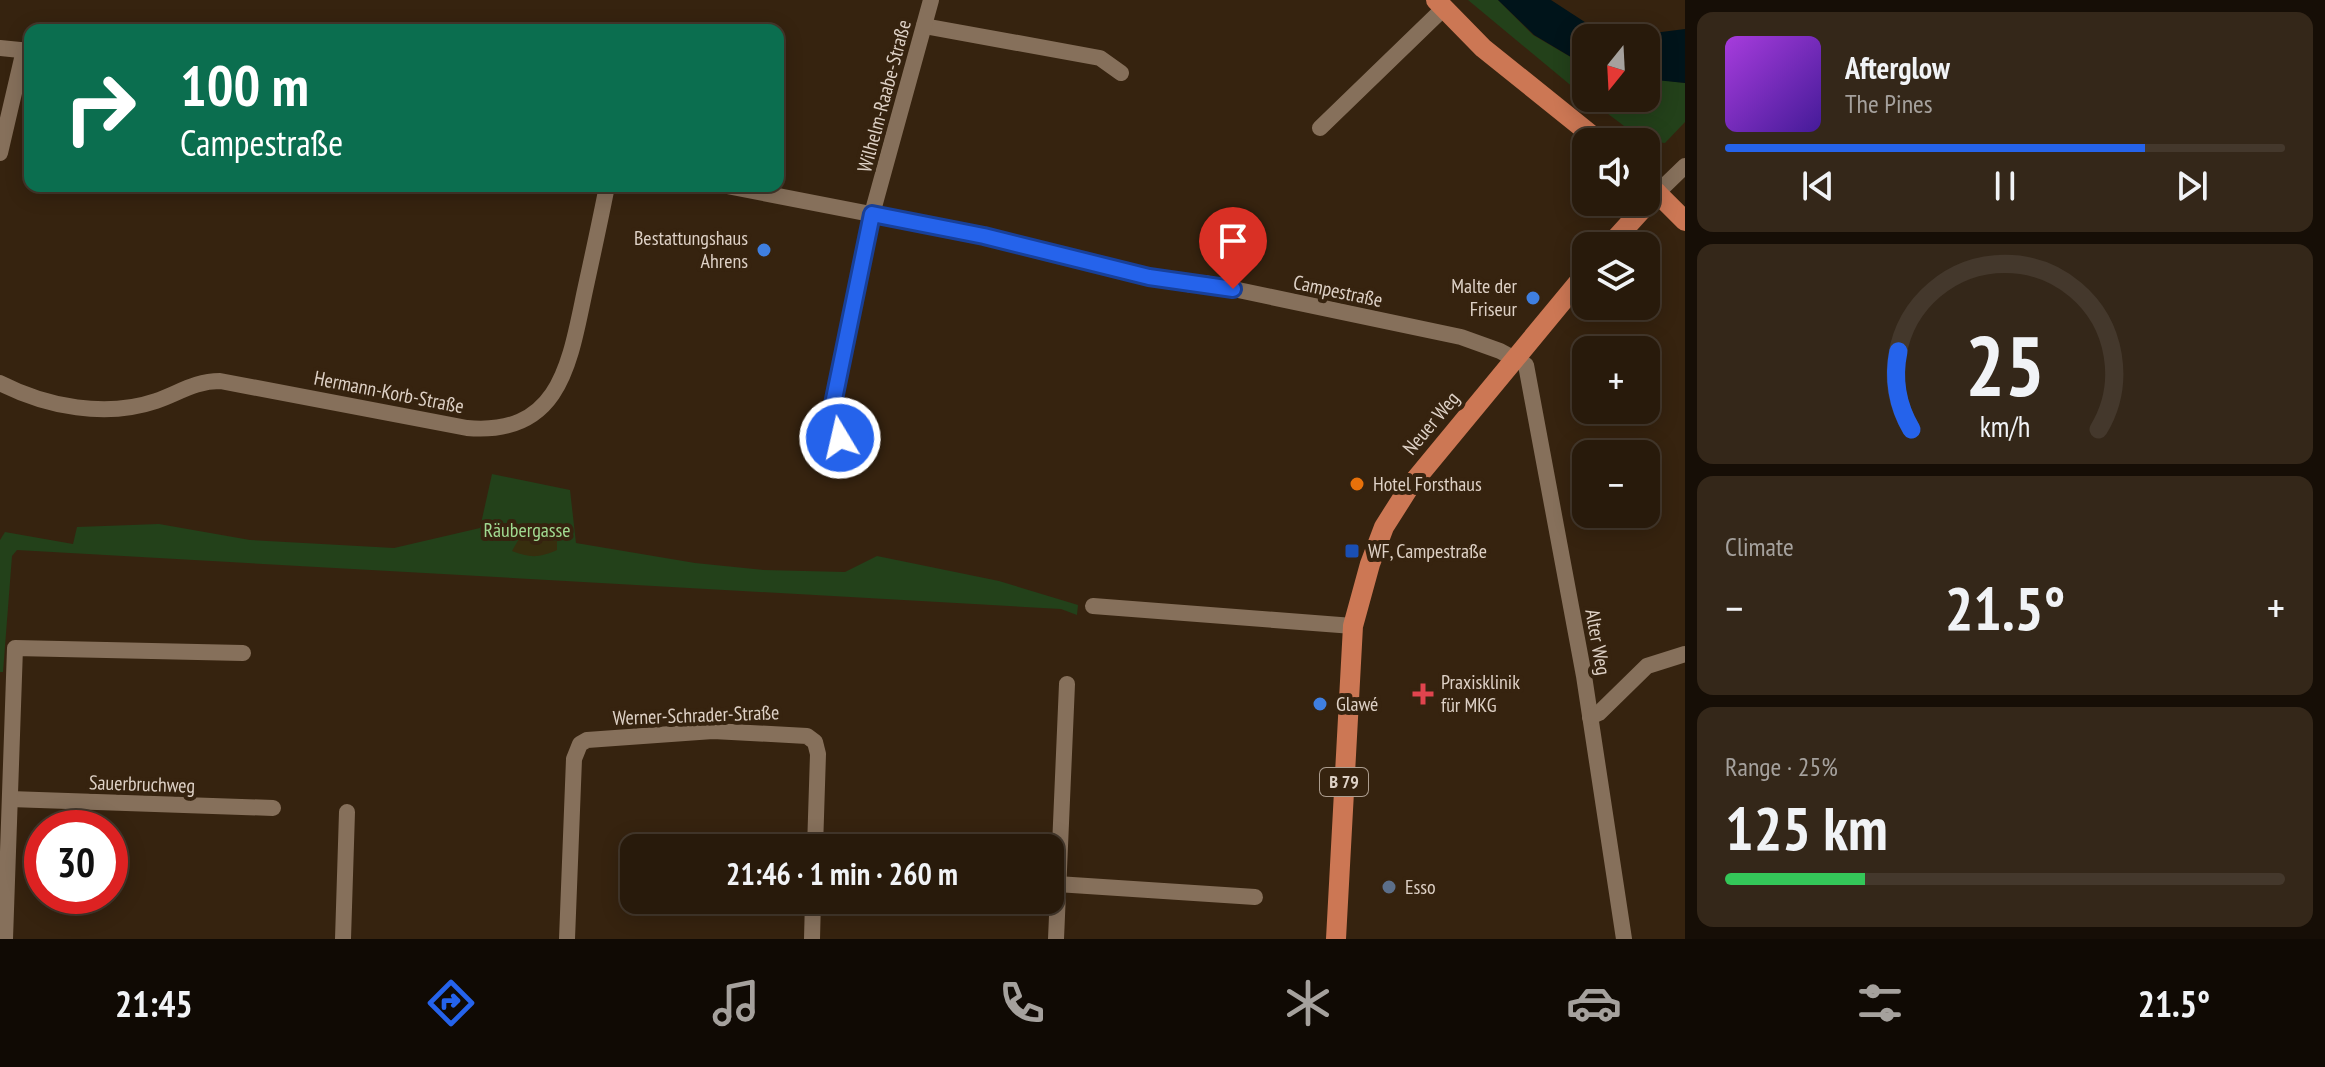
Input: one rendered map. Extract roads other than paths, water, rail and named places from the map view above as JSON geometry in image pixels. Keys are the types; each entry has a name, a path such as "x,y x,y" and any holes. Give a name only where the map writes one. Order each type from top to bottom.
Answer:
{"main road":[{"path":"1440,4 1494,58 1582,128"},
{"path":"1660,195 1685,221"},
{"name":"Neuer Weg","path":"1336,939 1353,626 1384,527 1410,486 1572,290"}],"street":[{"name":"Wilhelm-Raabe-Straße","path":"840,438 833,404 872,214 931,0"},
{"path":"1320,128 1440,4"},
{"path":"924,26 1100,58 1121,73"},
{"path":"0,48 24,50"},
{"path":"0,153 24,61"},
{"path":"1660,182 1685,166"},
{"name":"Hermann-Korb-Straße","path":"0,383 35,397 106,411 134,408 195,383 220,381 467,428 489,430 509,426 540,409 552,397 567,368 606,192"},
{"name":"Campestraße","path":"758,192 984,236 1149,277 1192,285 1205,283 1461,337 1516,359"},
{"name":"Alter Weg","path":"1516,359 1526,365 1530,377 1540,452 1565,566 1624,939"},
{"path":"1093,606 1353,626"},
{"path":"5,939 15,648 243,653"},
{"path":"1590,717 1599,713 1647,666 1685,654"},
{"path":"1060,834 1067,684"},
{"name":"Werner-Schrader-Straße","path":"567,939 574,759 580,744 595,738 713,731 797,733 815,742 818,754 815,834"},
{"name":"Sauerbruchweg","path":"10,799 273,808"},
{"path":"343,939 347,812"},
{"path":"1064,884 1255,897"},
{"path":"812,939 813,914"},
{"path":"1056,914 1056,939"}],"place":[{"name":"Bestattungshaus Ahrens","path":"764,250"},
{"name":"Malte der Friseur","path":"1533,298"},
{"name":"Hotel Forsthaus","path":"1357,484"},
{"name":"WF, Campestraße","path":"1352,551"},
{"name":"Praxisklinik für MKG","path":"1423,694"},
{"name":"Glawé","path":"1320,704"},
{"name":"Esso","path":"1389,887"}],"park label":[{"name":"Räubergasse","path":"527,530"}]}
